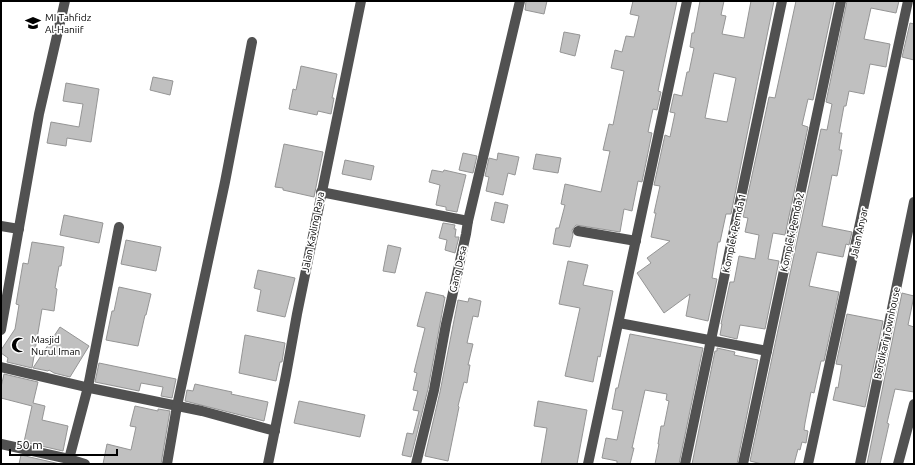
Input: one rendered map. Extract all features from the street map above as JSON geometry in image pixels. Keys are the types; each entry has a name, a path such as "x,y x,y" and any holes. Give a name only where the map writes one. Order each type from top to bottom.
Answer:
{"street":[{"path":"1,330 39,114 65,1"},
{"name":"Jalan Kavling Raya","path":"268,464 321,192 362,1"},
{"name":"Gang Desa","path":"416,464 434,390 446,324 468,221 520,1"},
{"path":"588,464 688,1"},
{"name":"Komplek Pemda 1","path":"685,464 782,1"},
{"name":"Komplek Pemda 2","path":"743,464 841,1"},
{"name":"Jalan Anyar","path":"808,464 908,1"},
{"path":"167,464 177,406 226,182 252,42"},
{"path":"321,192 468,221"},
{"name":"Berdikari Townhouse","path":"860,464 914,202"},
{"path":"1,226 19,229"},
{"path":"69,459 88,387 119,227"},
{"path":"578,231 636,241"},
{"path":"619,323 767,351"},
{"path":"1,367 202,411 275,431"},
{"path":"898,464 914,404"},
{"path":"1,444 51,460 69,459 85,464"}],"building":[{"path":"526,1 547,1 544,14 525,10"},
{"path":"633,1 677,1 658,91 661,92 657,110 653,109 648,132 652,133 642,182 638,181 632,211 624,209 620,232 576,225 572,230 573,235 570,247 553,244 556,228 559,228 565,205 561,204 565,184 601,192 610,151 603,150 609,124 613,125 624,71 611,68 615,50 622,52 626,36 634,37 639,16 630,14"},
{"path":"700,1 724,1 721,15 726,16 722,34 744,38 751,1 774,1 731,214 726,214 720,242 718,242 712,278 717,279 708,321 686,316 690,294 664,313 637,273 651,263 647,258 670,241 651,237 656,213 654,213 660,186 654,185 665,135 670,137 675,113 670,112 674,94 682,96 687,72 689,72 694,48 690,47 692,33 694,33","holes":["714,73 736,78 727,122 705,118"]},
{"path":"796,1 834,1 813,100 808,99 802,125 808,127 785,235 773,233 768,259 779,261 765,329 740,325 737,339 720,335 721,324 730,282 734,282 739,256 755,259 759,235 745,232 748,218 743,217 769,97 775,98"},
{"path":"847,1 899,1 896,13 871,8 864,39 890,44 886,67 870,64 864,94 849,91 846,106 844,106 839,133 842,133 839,150 842,150 837,176 832,175 822,226 852,232 849,245 846,244 843,257 817,252 809,286 839,292 824,361 821,361 814,393 811,392 804,430 808,431 806,443 802,442 800,450 798,449 794,464 762,464 750,461 821,129 827,130 832,104 826,102"},
{"path":"910,23 914,24 914,60 902,57"},
{"path":"564,32 580,35 575,56 560,52"},
{"path":"301,66 337,74 332,98 334,98 331,114 318,111 317,115 289,109 293,89 296,90"},
{"path":"153,77 173,81 170,95 150,90"},
{"path":"66,83 99,89 91,142 67,138 66,146 47,143 51,122 79,127 83,104 63,101"},
{"path":"284,144 323,152 314,197 275,187"},
{"path":"463,153 477,156 473,173 459,170"},
{"path":"498,153 519,157 515,175 508,173 503,195 486,191 489,177 485,176 489,158 497,160"},
{"path":"536,154 561,158 558,173 533,169"},
{"path":"345,160 374,166 371,180 342,174"},
{"path":"432,170 443,172 444,170 466,175 457,212 446,210 446,207 436,205 440,185 429,182"},
{"path":"495,202 508,205 504,223 491,220"},
{"path":"64,215 103,223 99,243 60,235"},
{"path":"443,223 455,225 455,237 459,237 455,253 445,250 447,240 439,238"},
{"path":"126,240 161,247 156,271 121,264"},
{"path":"32,242 64,247 55,288 57,289 54,311 42,309 32,368 7,362 8,358 1,353 1,350 15,329 19,305 16,304 23,263 28,264"},
{"path":"388,245 401,248 395,273 383,271"},
{"path":"568,261 588,265 583,285 613,291 600,357 598,356 593,382 565,376 580,308 559,304"},
{"path":"258,270 295,278 285,317 257,311 261,290 254,288"},
{"path":"119,287 151,294 138,346 106,340"},
{"path":"426,292 445,297 428,389 411,457 402,455 407,433 413,434 419,411 413,410 418,391 413,390 417,373 414,372 425,328 417,326"},
{"path":"902,293 914,296 908,325 914,327 914,392 895,389 880,464 867,464"},
{"path":"469,298 481,301 478,317 473,316 467,343 473,344 468,365 470,365 467,383 464,382 458,406 448,461 425,456 440,392 458,300 468,302"},
{"path":"847,314 883,321 865,407 833,400 836,387 838,388 842,365 836,364"},
{"path":"60,327 89,346 70,377 54,373 49,370 33,368"},
{"path":"630,334 703,348 679,464 655,464 661,426 664,426 669,401 666,400 667,394 645,390 632,448 634,448 630,464 617,464 617,461 602,458 606,438 617,440 623,411 612,409"},
{"path":"245,335 285,343 282,362 280,362 276,381 239,373"},
{"path":"717,348 735,352 734,355 758,360 737,464 692,464 715,351 717,351"},
{"path":"99,363 176,379 172,398 161,396 163,387 141,383 139,391 95,382"},
{"path":"4,374 38,382 33,403 45,406 42,420 68,426 63,451 24,442 32,406 1,398 1,387"},
{"path":"195,384 268,402 264,421 185,401 187,390 193,391"},
{"path":"299,401 365,415 360,437 294,423"},
{"path":"538,401 587,410 577,464 541,464 547,428 534,426"},
{"path":"135,406 158,411 158,409 170,411 161,464 103,464 107,444 131,450 136,427 130,426"},
{"path":"21,455 60,464 19,464"}],"place":[{"name":"MI Tahfidz Al-Haniif","path":"33,23"},
{"name":"Masjid Nurul Iman","path":"19,345"}]}
